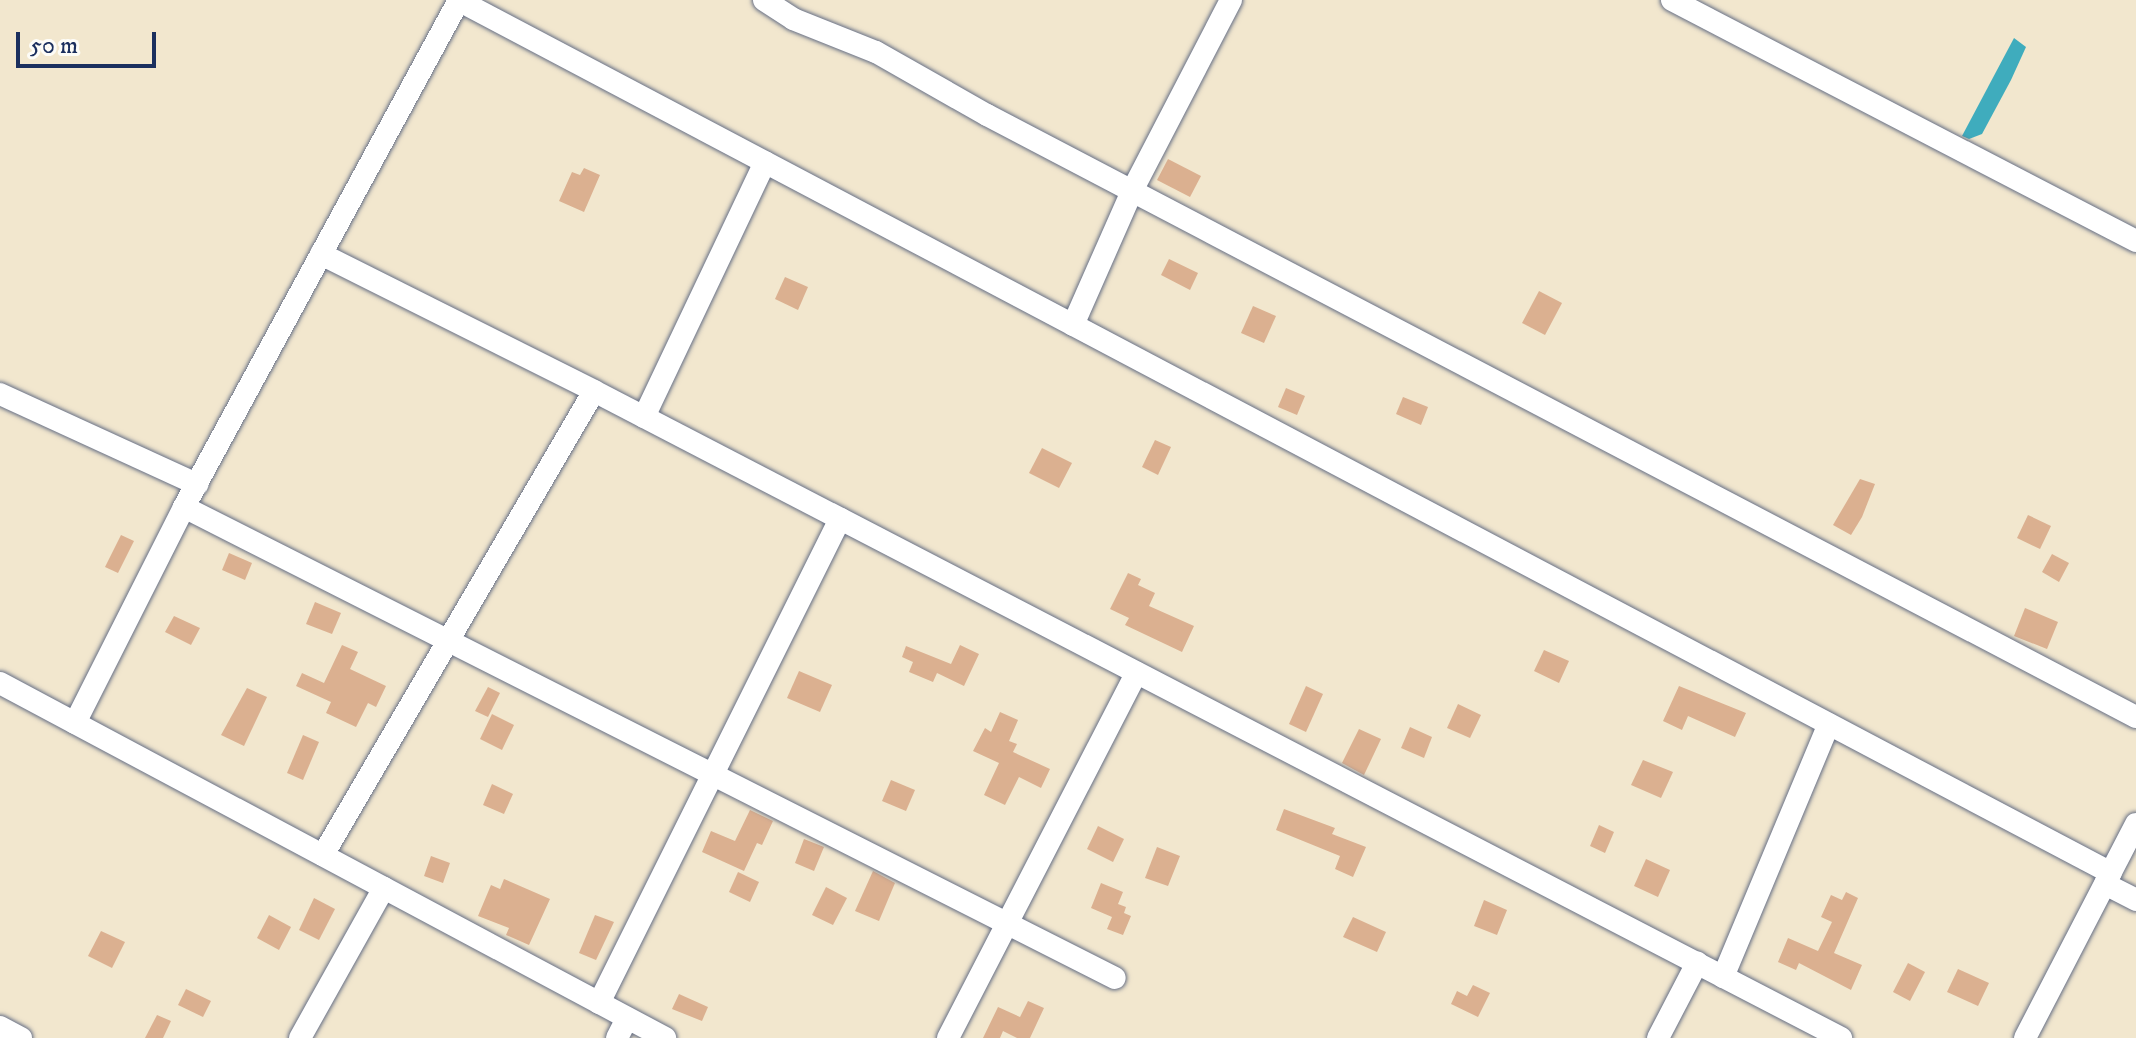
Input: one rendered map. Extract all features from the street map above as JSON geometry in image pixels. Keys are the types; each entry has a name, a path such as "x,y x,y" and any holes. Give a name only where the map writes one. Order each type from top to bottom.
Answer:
{"street":[{"path":"75,723 184,507 459,0 1829,724 2108,878 2136,900"},
{"path":"764,0 793,19 876,52 1132,191 2136,717"},
{"path":"1073,325 1132,191 1231,0"},
{"path":"1672,0 2136,241"},
{"path":"644,417 765,162"},
{"path":"321,254 594,391 1841,1038"},
{"path":"323,855 594,391"},
{"path":"0,394 197,484"},
{"path":"184,507 1115,978"},
{"path":"599,1003 840,519"},
{"path":"948,1038 1136,673"},
{"path":"0,683 599,1003 622,1028 665,1038"},
{"path":"1723,977 1829,724"},
{"path":"2025,1038 2136,824"},
{"path":"300,1038 384,888"},
{"path":"1658,1038 1697,963"},
{"path":"0,1027 21,1038"}],"water":[{"path":"2014,38 2026,47 2011,80 1982,134 1969,139 1962,136"}],"building":[{"path":"1168,159 1201,176 1190,197 1157,180"},
{"path":"584,168 600,175 584,212 559,201 572,172 580,175"},
{"path":"1169,259 1198,273 1190,290 1161,275"},
{"path":"785,277 808,287 798,310 775,299"},
{"path":"1539,291 1562,303 1545,335 1522,323"},
{"path":"1253,306 1276,316 1264,343 1241,333"},
{"path":"1286,388 1305,396 1297,415 1278,407"},
{"path":"1403,397 1428,407 1421,425 1396,414"},
{"path":"1155,440 1171,447 1158,475 1142,467"},
{"path":"1042,448 1072,463 1059,488 1029,473"},
{"path":"1860,479 1875,484 1851,535 1833,525"},
{"path":"2028,515 2051,526 2040,549 2017,538"},
{"path":"121,535 134,541 118,573 105,567"},
{"path":"229,553 252,563 245,580 222,570"},
{"path":"2052,554 2069,563 2059,582 2042,572"},
{"path":"1128,573 1141,579 1138,585 1155,593 1149,606 1194,626 1182,652 1125,625 1129,618 1110,609"},
{"path":"315,602 341,613 332,634 306,624"},
{"path":"2025,608 2058,622 2047,649 2014,636"},
{"path":"174,616 200,628 191,645 165,632"},
{"path":"342,645 358,652 350,669 386,686 376,707 368,703 356,727 326,713 331,702 296,686 302,673 324,683"},
{"path":"960,645 979,654 964,686 937,673 933,682 909,672 913,662 902,657 906,646 951,664"},
{"path":"1544,650 1569,661 1559,683 1534,671"},
{"path":"799,671 832,685 820,712 787,698"},
{"path":"1306,686 1323,694 1306,732 1289,724"},
{"path":"1679,686 1746,713 1735,737 1688,716 1682,730 1663,721"},
{"path":"488,687 500,693 488,717 475,711"},
{"path":"247,688 267,697 244,746 221,735"},
{"path":"1458,704 1481,715 1470,738 1447,728"},
{"path":"1000,712 1018,720 1009,741 1017,744 1013,752 1050,769 1041,788 1019,777 1005,805 984,795 999,763 973,751 985,728 991,732"},
{"path":"492,714 514,725 502,750 480,739"},
{"path":"1410,727 1432,737 1424,758 1401,748"},
{"path":"1359,729 1381,739 1364,775 1342,763"},
{"path":"303,735 319,742 303,780 287,773"},
{"path":"1643,760 1673,772 1661,798 1631,785"},
{"path":"891,780 915,790 906,811 882,801"},
{"path":"492,784 513,794 504,814 483,805"},
{"path":"1284,809 1335,828 1332,834 1366,847 1353,877 1335,869 1340,856 1276,830"},
{"path":"750,810 773,821 762,845 757,843 744,871 702,852 711,831 735,841"},
{"path":"1599,825 1614,832 1605,853 1590,846"},
{"path":"1098,826 1124,839 1113,862 1087,849"},
{"path":"804,839 824,847 814,871 795,863"},
{"path":"1157,847 1180,856 1168,886 1145,878"},
{"path":"431,856 450,863 443,883 424,876"},
{"path":"1646,859 1670,870 1658,897 1634,886"},
{"path":"873,871 895,883 879,921 855,911"},
{"path":"738,872 759,882 750,902 729,892"},
{"path":"504,879 550,899 529,945 506,935 509,928 478,916 491,885 500,889"},
{"path":"1101,883 1123,892 1118,904 1126,907 1124,913 1131,916 1123,935 1107,929 1112,917 1091,908"},
{"path":"826,887 847,898 833,925 812,915"},
{"path":"1846,892 1858,898 1834,953 1862,965 1851,990 1799,963 1796,970 1778,962 1788,938 1818,951 1832,922 1821,917 1831,895 1842,900"},
{"path":"314,898 335,909 319,940 299,930"},
{"path":"1484,900 1507,910 1497,935 1474,926"},
{"path":"269,915 291,927 279,950 257,938"},
{"path":"595,915 614,922 596,960 579,953"},
{"path":"1353,917 1386,932 1377,952 1343,937"},
{"path":"101,931 125,942 112,968 88,956"},
{"path":"1908,963 1925,972 1910,1001 1893,992"},
{"path":"1958,969 1989,983 1978,1006 1947,992"},
{"path":"1473,985 1490,993 1478,1017 1451,1004 1457,991 1467,996"},
{"path":"186,989 211,1001 203,1017 178,1005"},
{"path":"679,994 708,1007 702,1021 672,1009"},
{"path":"1028,1001 1044,1008 1030,1038 1017,1038 1003,1031 1000,1038 983,1038 998,1007 1020,1017"},
{"path":"157,1015 171,1021 163,1038 145,1038"}]}
